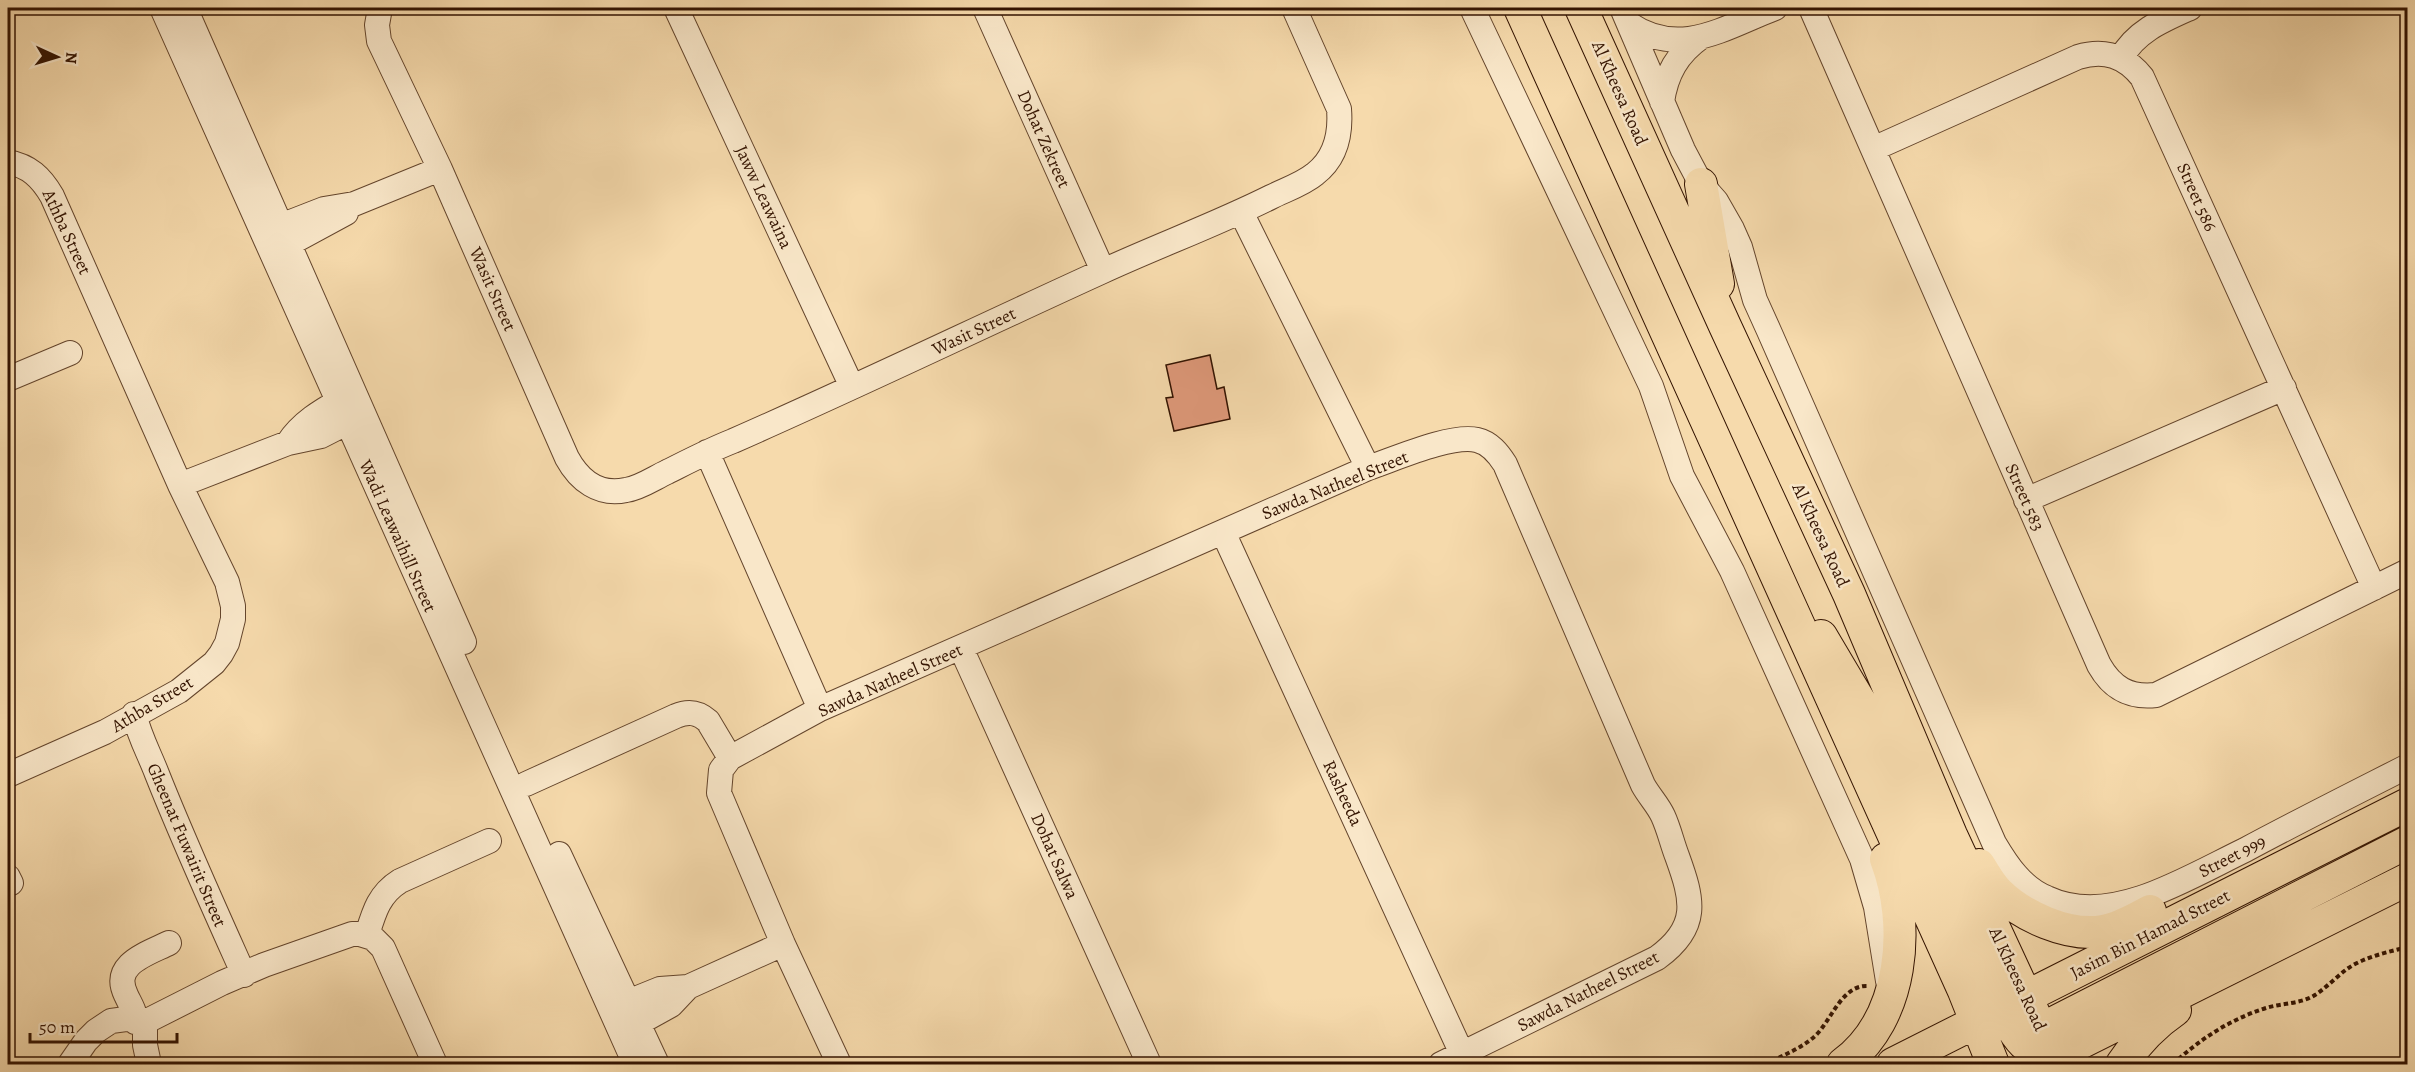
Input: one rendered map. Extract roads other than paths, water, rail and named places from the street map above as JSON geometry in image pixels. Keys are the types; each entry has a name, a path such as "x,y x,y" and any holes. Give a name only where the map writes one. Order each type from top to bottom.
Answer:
{"main road":[{"path":"1520,8 1874,796 2015,1045"},
{"name":"Al Kheesa Road","path":"1581,8 1849,594 1951,835 2015,1045"},
{"path":"1701,183 1725,326"},
{"path":"1766,553 1816,628 1866,712 2015,1045"},
{"path":"1843,1065 1872,1034 1880,1020 1882,988 1897,960 1899,916 1893,878 1875,824 1874,796"},
{"name":"Jasim Bin Hamad Street","path":"2015,1045 2226,895 2408,804"},
{"path":"1951,835 1968,847 1989,881 2005,898 2041,920 2071,930 2089,932 2108,930 2177,900 2195,896 2226,895"},
{"path":"2015,1045 2408,842"},
{"name":"Jasim Bin Hamad Street","path":"1893,1065 2015,1045 2215,976 2408,879"},
{"path":"2122,1065 2135,1045 2154,1025 2185,1003 2215,976"}],"street":[{"name":"Wadi Leawaihill Street","path":"162,8 276,239"},
{"name":"Wadi Leawaihill Street","path":"185,8 276,239 619,1005"},
{"name":"Wasit Street","path":"380,8 377,25 380,41 440,169 574,471 584,481 597,488 611,491 626,490 1103,271 1241,212 1315,175 1328,162 1337,144 1340,127 1339,109 1294,8"},
{"name":"Jaww Leawaina","path":"676,8 852,387"},
{"name":"Dohat Zekreet","path":"985,8 1103,271"},
{"path":"1472,8 1652,386 1682,476 1732,571 1862,859 1876,907 1885,968 1882,988"},
{"path":"1626,16 1642,33 1672,41 1703,36 1775,8"},
{"name":"Street 583","path":"1811,8 2098,665 2115,687 2128,694 2142,696 2163,692 2408,571"},
{"path":"1873,149 2078,57 2100,53 2121,58 2138,36 2179,10"},
{"name":"Al Kheesa Road","path":"1626,16 1683,150 1701,183 1724,213 1736,238 1764,321 1994,843 2011,870 2027,886 2046,898"},
{"path":"1662,102 1664,86 1670,71 1684,51 1703,36"},
{"name":"Street 586","path":"2121,58 2133,66 2142,77 2374,588"},
{"name":"Athba Street","path":"8,162 20,164 33,172 44,182 52,196 180,485 229,588 233,606 231,631 224,648 214,663 179,691 105,732 8,775"},
{"path":"276,239 339,218 354,204 440,169"},
{"path":"1241,212 1368,468"},
{"path":"8,379 70,353"},
{"path":"2026,500 2284,388"},
{"name":"Wadi Leawaihill Street","path":"350,408 526,784 629,1029 635,1065"},
{"path":"180,485 288,443 306,422 350,408"},
{"name":"Sawda Natheel Street","path":"730,758 820,709 1368,468 1463,439 1485,443 1499,454 1639,777 1664,817 1689,890 1690,906 1687,921 1680,936 1657,958 1441,1065"},
{"path":"707,452 820,709"},
{"name":"Rasheeda","path":"1223,532 1462,1054"},
{"name":"Dohat Salwa","path":"962,648 1149,1065"},
{"path":"526,784 676,716 689,712 702,716 708,721 730,758 721,770 718,793 783,944 839,1065"},
{"name":"Gheenat Fuwairit Street","path":"134,714 140,739 157,772 171,813 244,975"},
{"name":"Street 999","path":"2046,898 2079,907 2099,907 2142,898 2208,868 2408,766"},
{"path":"367,935 378,902 388,889 400,881 489,841"},
{"path":"70,1065 86,1041 111,1021 126,1019 140,1022 195,999 222,983 315,946 352,934 367,935 379,942 383,948 435,1065"},
{"path":"149,1065 140,1022 122,986 123,974 129,963 169,943"},
{"path":"619,1005 660,990 688,987 783,944"},
{"path":"629,1029 671,1005 688,987"},
{"name":"Wadi Leawaihill Street","path":"629,1029 657,1065"}]}
